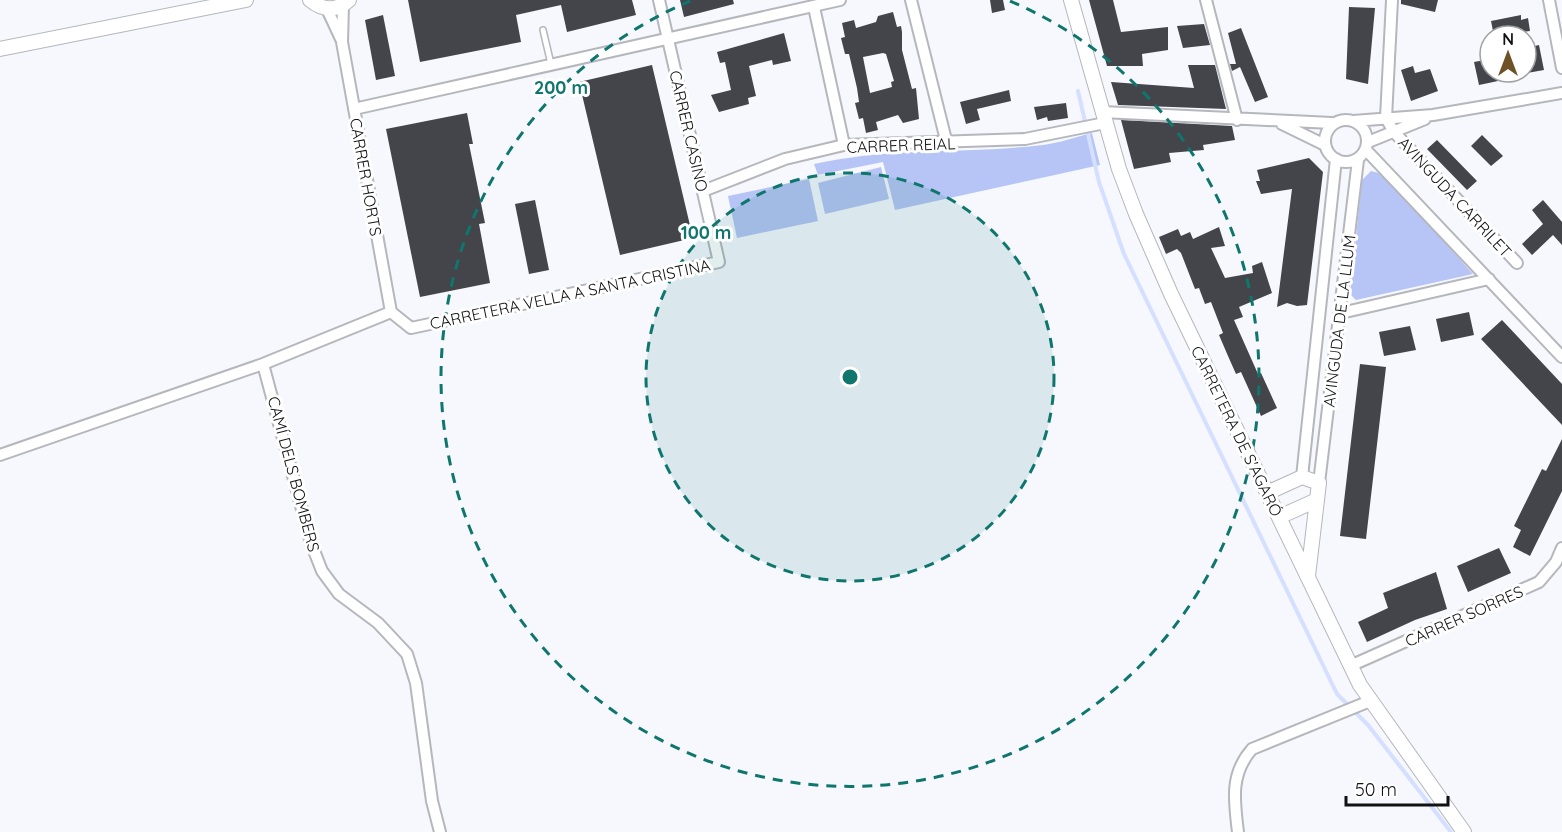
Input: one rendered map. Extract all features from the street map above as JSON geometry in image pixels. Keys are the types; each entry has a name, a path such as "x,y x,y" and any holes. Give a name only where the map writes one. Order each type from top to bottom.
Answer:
{"street":[{"path":"0,49 246,0"},
{"path":"310,0 327,9 346,2"},
{"name":"CARRER CASINO","path":"659,0 719,262"},
{"path":"354,109 840,0"},
{"path":"911,0 947,144"},
{"name":"CARRETERA DE S'AGARÓ","path":"1071,0 1100,120 1148,243 1368,702 1464,832"},
{"path":"1206,0 1238,120"},
{"path":"1386,118 1392,0"},
{"path":"1549,0 1562,68"},
{"name":"CARRER HORTS","path":"342,42 346,2"},
{"path":"814,7 844,146"},
{"name":"CARRER HORTS","path":"327,9 342,42 391,312"},
{"path":"1433,115 1367,147 1358,160 1348,162 1336,159 1325,146 1325,134 1332,123 1433,115 1562,93"},
{"name":"AVINGUDA CARRILET","path":"1386,118 1394,132 1517,262"},
{"name":"CARRER REIAL","path":"703,191 785,159 844,146 892,142 947,144 1025,139 1100,120 1332,123"},
{"path":"1353,121 1364,130 1367,147"},
{"name":"CARRER REIAL","path":"1279,122 1325,146"},
{"name":"AVINGUDA CARRILET","path":"1367,147 1489,279"},
{"name":"AVINGUDA DE LA LLUM","path":"1302,477 1336,159"},
{"name":"AVINGUDA DE LA LLUM","path":"1319,483 1358,160"},
{"name":"CARRETERA VELLA A SANTA CRISTINA","path":"391,312 411,328 719,262"},
{"path":"1341,313 1489,279 1562,357"},
{"path":"0,455 263,364 391,312"},
{"name":"CAMÍ DELS BOMBERS","path":"263,364 311,543 322,571 339,594 378,623 407,654 416,683 432,801 440,832"},
{"path":"1267,493 1302,477 1319,483 1308,576"},
{"path":"1279,517 1317,500"},
{"name":"CARRER SORRES","path":"1350,666 1539,582 1556,562 1562,548"},
{"path":"1238,832 1235,783 1240,762 1252,749 1368,702"}],"lane":[{"path":"543,30 551,66"}],"shaded area":[{"path":"1092,133 1100,165 895,210 883,162 818,175 814,164 871,155 1043,145"},
{"path":"881,167 889,199 825,214 818,183"},
{"path":"1371,171 1383,174 1473,274 1356,300 1350,294 1362,180"},
{"path":"809,179 818,221 737,238 728,196"}],"building":[{"path":"408,0 632,0 636,15 567,32 561,5 516,15 521,42 420,62"},
{"path":"680,0 733,0 734,4 684,17"},
{"path":"990,0 1003,0 1005,10 992,13"},
{"path":"1089,0 1113,0 1121,32 1168,27 1168,50 1142,54 1143,66 1107,66"},
{"path":"1401,0 1438,0 1435,12 1401,4"},
{"path":"1349,7 1375,8 1368,84 1346,79"},
{"path":"893,12 897,27 901,26 902,50 912,89 916,88 919,119 903,123 898,115 876,122 878,130 866,133 863,118 859,119 855,103 859,102 857,88 849,54 845,54 841,38 845,37 842,23 854,20 856,28 876,22 878,16","holes":["886,54 894,81 891,82 892,87 870,93 863,57"]},
{"path":"383,15 395,76 376,80 365,20"},
{"path":"1521,15 1521,20 1528,18 1529,24 1492,24 1491,21"},
{"path":"1204,24 1210,45 1183,48 1177,26"},
{"path":"1241,28 1268,97 1255,102 1240,67 1232,71 1230,64 1236,64 1228,33"},
{"path":"784,33 791,61 773,65 772,60 749,66 756,96 748,98 749,104 719,112 711,95 731,90 725,62 720,63 717,52"},
{"path":"1538,45 1544,70 1538,71"},
{"path":"1478,61 1478,80 1474,62"},
{"path":"652,65 693,238 620,255 579,82"},
{"path":"1188,65 1215,65 1226,109 1118,105 1111,82 1194,88"},
{"path":"1413,66 1415,73 1430,69 1438,91 1411,101 1401,70"},
{"path":"1009,90 1011,101 977,109 980,120 966,124 960,102"},
{"path":"1066,103 1068,118 1048,121 1047,117 1037,120 1034,107"},
{"path":"467,113 473,144 469,144 485,223 479,224 490,283 420,297 386,129"},
{"path":"1121,120 1232,126 1235,140 1203,145 1204,150 1169,153 1171,162 1134,169"},
{"path":"1482,135 1503,156 1491,166 1471,146"},
{"path":"1437,140 1477,181 1467,190 1427,149"},
{"path":"1309,158 1323,172 1307,305 1297,306 1287,303 1277,307 1292,189 1261,194 1256,181 1260,181 1257,170"},
{"path":"535,200 549,270 529,274 515,204"},
{"path":"1543,200 1562,222 1562,245 1553,235 1532,255 1522,244 1543,224 1532,210"},
{"path":"1219,227 1225,246 1211,248 1225,278 1253,273 1252,266 1262,262 1272,293 1239,307 1243,317 1234,320 1258,374 1261,373 1277,408 1261,416 1241,372 1236,374 1228,356 1219,335 1223,333 1211,302 1205,304 1199,288 1195,289 1181,253 1177,249 1166,254 1159,237 1178,229 1181,236 1190,232 1193,239"},
{"path":"1469,312 1474,335 1441,342 1436,319"},
{"path":"1502,320 1562,384 1562,425 1481,339"},
{"path":"1410,326 1416,350 1384,356 1379,332"},
{"path":"1360,364 1386,367 1366,539 1340,536"},
{"path":"1562,439 1562,491 1530,556 1513,547 1521,530 1514,526 1542,469 1546,471"},
{"path":"1499,548 1511,573 1468,592 1457,566"},
{"path":"1436,572 1447,609 1415,620 1367,642 1358,622 1388,608 1383,593"}],"waterway":[{"path":"1078,91 1099,182 1124,254 1337,694 1368,725 1451,832"}]}
